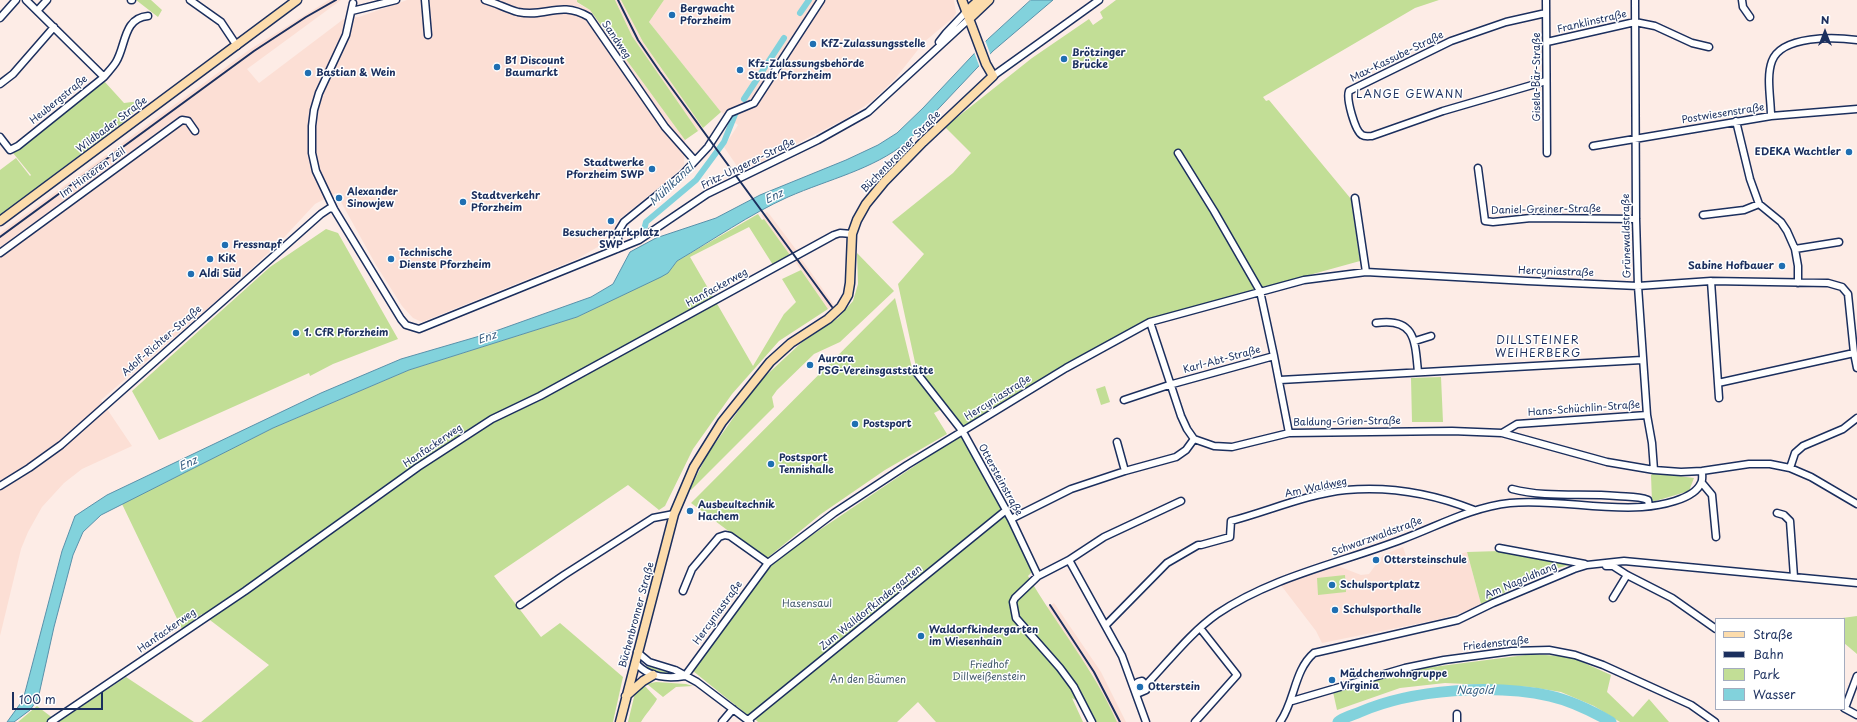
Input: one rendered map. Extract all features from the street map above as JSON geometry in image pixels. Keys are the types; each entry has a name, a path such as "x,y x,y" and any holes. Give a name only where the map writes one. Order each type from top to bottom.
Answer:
{"main road":[{"name":"Wildbader Straße","path":"0,221 237,46 296,0"},
{"path":"962,0 972,29 993,76"},
{"name":"Fritz-Ungerer-Straße","path":"967,16 979,0"},
{"name":"Fritz-Ungerer-Straße","path":"967,16 989,0"},
{"name":"Büchenbronner Straße","path":"620,722 674,514 694,467 712,436 746,390 780,352 803,334 828,319 842,307 848,295 850,283 852,234 857,220 866,204 881,186 940,125 993,76"},
{"path":"626,697 653,674"}],"street":[{"path":"0,18 16,0"},
{"name":"Heubergstraße","path":"0,137 10,150 18,146 104,77 26,0"},
{"path":"37,11 47,0"},
{"path":"190,0 221,22 237,46"},
{"path":"352,11 396,0"},
{"path":"425,0 428,35"},
{"name":"Sandweg","path":"485,0 518,12 533,11 563,4 580,9 589,17 665,127 681,147 695,161"},
{"path":"617,249 621,226 682,175 708,147 730,113 754,103 821,0"},
{"path":"993,76 1099,0"},
{"name":"Gisela-Bär-Straße","path":"1546,0 1547,153"},
{"name":"Grünewaldstraße","path":"1635,0 1636,219 1638,286 1646,415 1652,443 1654,470"},
{"path":"1742,0 1743,7 1750,17"},
{"path":"334,209 316,171 312,153 312,126 319,93 346,35 353,3"},
{"name":"Max-Kassube-Straße","path":"1546,13 1506,22 1450,41 1349,91 1347,98 1359,132 1364,136 1372,136 1443,111 1546,81"},
{"path":"104,77 117,62 125,35 129,28 141,17 148,16"},
{"name":"Fritz-Ungerer-Straße","path":"334,209 401,319 406,325 419,329 617,249 654,231 707,194 792,153 868,112 967,16"},
{"name":"Franklinstraße","path":"1547,42 1635,22 1655,26 1692,43 1709,47"},
{"path":"0,84 13,74 54,27"},
{"path":"1771,116 1770,67 1776,54 1782,48 1794,43 1811,40 1834,38 1857,40"},
{"name":"Postwiesenstraße","path":"1593,146 1771,116 1857,109"},
{"name":"Im Hinteren Zeil","path":"0,254 182,120 188,121 195,131"},
{"path":"1736,121 1750,179 1759,204 1781,222 1795,249 1798,266 1798,283"},
{"path":"1178,153 1214,210 1260,291 1274,356"},
{"name":"Daniel-Greiner-Straße","path":"1478,168 1485,221 1493,222 1531,218 1636,219"},
{"path":"1355,198 1366,272"},
{"path":"1703,215 1744,210 1759,204"},
{"name":"Adolf-Richter-Straße","path":"0,486 29,468 61,445 321,214 330,208 334,209"},
{"name":"Hanfackerweg","path":"51,722 245,591 418,467 492,419 540,396 834,234 852,234"},
{"path":"1795,249 1839,242"},
{"name":"Hercyniastraße","path":"685,676 768,563 834,513 907,465 1066,368 1150,322 1260,291 1304,280 1366,272 1527,282 1638,286 1710,281 1835,284 1842,287 1848,294 1854,353"},
{"path":"1710,281 1718,398"},
{"path":"1011,520 1070,489 1125,471 1176,457 1186,450 1194,438 1187,429 1169,385 1150,322"},
{"path":"1376,323 1395,322 1408,329 1415,341 1418,372"},
{"path":"1415,341 1431,336"},
{"path":"1718,383 1854,353 1857,368"},
{"name":"Karl-Abt-Straße","path":"1124,400 1169,385 1274,356 1290,433"},
{"path":"1280,380 1642,360"},
{"name":"Ottersteinstraße","path":"916,372 963,432 1011,520 1038,576"},
{"name":"Hans-Schüchlin-Straße","path":"1502,433 1517,424 1646,415"},
{"path":"1790,468 1796,453 1802,446 1843,429 1857,418"},
{"name":"Baldung-Grien-Straße","path":"1194,438 1214,446 1232,446 1290,433 1452,430 1502,433 1607,462 1654,470 1681,472 1702,471"},
{"path":"1117,442 1125,471"},
{"path":"1716,537 1712,495 1702,483 1702,471 1749,464 1770,464 1790,468 1857,504"},
{"name":"Schwarzwaldstraße","path":"1135,690 1142,693 1146,690 1146,685 1200,628 1218,614 1277,583 1402,540 1474,510 1521,502 1649,506 1675,501 1688,496 1702,483"},
{"path":"1512,489 1534,494 1594,495 1641,498 1648,500 1649,506"},
{"name":"Am Waldweg","path":"1106,625 1167,563 1198,545 1230,537 1232,521 1289,503 1345,490 1406,491 1450,500 1474,510"},
{"path":"1092,722 1074,687 1060,668 1016,618 1012,602 1038,576 1069,560 1104,537 1181,501"},
{"name":"Zum Walldorfkindergarten","path":"750,721 1006,511"},
{"path":"1777,513 1784,515 1790,521 1794,577"},
{"path":"520,605 653,518 674,514"},
{"path":"683,591 692,570 719,537 724,535 730,536 768,563"},
{"path":"1499,548 1587,564 1613,566 1627,575 1672,598 1715,628"},
{"path":"1069,560 1122,656 1146,722"},
{"name":"Am Nagoldhang","path":"1292,701 1302,667 1308,658 1316,651 1458,620 1493,603 1587,564 1624,561 1857,583"},
{"path":"1614,598 1627,575"},
{"path":"1195,722 1237,675 1200,628"},
{"name":"Friedenstraße","path":"1292,701 1405,668 1444,660 1512,651 1549,650 1574,655 1603,665 1691,705 1715,722"},
{"path":"637,652 649,662 675,670 703,686 750,721"},
{"path":"635,662 639,668 653,674 674,678 685,676"},
{"path":"1845,706 1857,676"},
{"path":"1280,722 1292,701"},
{"path":"722,722 733,709"},
{"path":"1845,709 1857,715"},
{"path":"1457,714 1457,722"}],"shaded area":[{"path":"329,0 341,0 247,69 259,83 345,18 359,17 407,0 577,0 577,3 590,10 685,140 684,165 667,181 617,221 608,241 577,259 422,322 413,318 402,306 376,265 336,193 315,204 278,244 223,295 101,400 132,446 82,469 64,483 42,507 28,532 21,549 0,636 0,233 249,50"},
{"path":"615,0 621,0 643,42 703,128 698,131 632,36"},
{"path":"664,0 954,0 956,13 953,18 924,42 895,79 872,101 847,118 741,172 724,147 738,125 721,112 649,22"},
{"path":"767,212 797,251 790,255 761,215"},
{"path":"800,257 834,305 828,309 794,260"},
{"path":"1403,547 1408,562 1426,562 1467,552 1481,604 1468,611 1436,620 1322,643 1316,631 1280,584 1338,566 1361,575 1369,574 1383,555"},
{"path":"1054,603 1101,672 1126,722 1117,722 1093,675 1046,608"}],"green space":[{"path":"136,0 151,0 162,10 158,17"},
{"path":"577,0 615,0 632,36 698,131 685,140 590,10 577,2"},
{"path":"621,0 664,0 649,22 721,112 703,128 643,42"},
{"path":"1116,0 1439,0 1415,8 1263,97 1266,101 1269,100 1351,199 1360,261 1143,321 964,427 916,367 898,284 924,254 892,222 953,173 971,153 945,127 1032,58 1089,19 1093,25 1103,18 1100,12"},
{"path":"104,81 124,103 148,100 121,124 0,215 0,170 16,158 30,176 31,175 13,153"},
{"path":"758,214 762,220 764,219 790,255 773,265 749,227 690,257 753,366 784,314 796,302 782,279 801,270 828,309 779,341 732,394 693,449 665,506 659,510 628,485 494,576 541,637 560,623 623,677 613,722 201,722 269,665 202,614 182,629 122,504 273,428 409,370 577,317 668,273 677,261"},
{"name":"1. CfR Pforzheim","path":"326,229 338,233 398,339 333,364 310,376 309,373 159,440 132,391 270,267"},
{"path":"857,253 894,291 840,342 814,354 777,390 772,397 774,407 691,490 690,489 707,455 758,383 801,343 838,318 853,301 858,284"},
{"name":"Postsport","path":"895,298 913,372 942,409 934,413 947,434 885,470 821,514 766,559 691,503"},
{"path":"1441,377 1443,422 1412,422 1411,378"},
{"path":"1105,386 1110,402 1101,405 1096,389"},
{"name":"Hasensaul","path":"962,434 1003,512 750,717 693,671 694,667 769,564"},
{"path":"1654,473 1694,478 1689,491 1652,502 1651,475"},
{"path":"1006,515 1032,572 1028,576 1097,684 1117,722 1089,722 1079,702 1072,698 1083,722 936,722 918,702 897,722 758,722 755,719 755,716"},
{"path":"1500,551 1573,564 1551,570 1481,604 1467,552"},
{"name":"Schulsportplatz","path":"1345,575 1346,592 1318,595 1317,578"},
{"path":"1857,616 1857,654 1845,644 1845,618 1842,618"},
{"path":"1533,654 1571,657 1611,675 1607,692 1633,717 1649,699 1669,722 1620,722 1594,706 1561,692 1530,687 1445,683 1400,688 1337,710 1333,692 1410,670"},
{"path":"647,666 673,674 673,675 646,669"},
{"path":"126,677 194,722 58,722"},
{"path":"656,682 686,684 693,686 676,687 663,697 647,684"},
{"path":"644,685 657,699 641,722 628,722 635,693"},
{"path":"37,706 58,722 18,722"}],"water":[{"name":"Enz","path":"1031,0 1053,0 993,51 907,142 894,152 865,167 788,197 774,204 746,219 677,261 668,273 577,317 409,370 273,428 101,515 83,532 73,555 54,627 38,699 30,710 14,722 7,722 23,700 62,551 75,516 107,495 321,393 401,359 490,333 591,297 613,284 630,252 656,238 716,218 760,195 846,160 878,145 897,133 923,108 987,40"}],"pier":[{"path":"985,40 991,56 980,68 974,52"}],"waterway":[{"name":"Mühlkanal","path":"800,13 809,0"},
{"name":"Mühlkanal","path":"744,99 784,38"},
{"name":"Mühlkanal","path":"644,230 646,222 696,180 724,142 736,112"},
{"name":"Nagold","path":"1338,722 1346,717 1381,704 1404,698 1454,691 1479,690 1528,692 1550,696 1582,707 1611,722"}],"railway":[{"path":"0,237 254,51 306,17 336,0"},
{"path":"618,0 638,40 660,72 832,307"},
{"path":"1050,605 1094,672 1120,722"}],"place":[{"name":"Bergwacht Pforzheim","path":"672,15"},
{"name":"KfZ-Zulassungsstelle","path":"813,44"},
{"name":"Brötzinger Brücke","path":"1064,59"},
{"name":"B1 Discount Baumarkt","path":"497,67"},
{"name":"Kfz-Zulassungsbehörde Stadt Pforzheim","path":"740,70"},
{"name":"Bastian & Wein","path":"308,73"},
{"name":"EDEKA Wachtler","path":"1849,152"},
{"name":"Stadtwerke Pforzheim SWP","path":"652,169"},
{"name":"Alexander Sinowjew","path":"339,198"},
{"name":"Stadtverkehr Pforzheim","path":"463,202"},
{"name":"Besucherparkplatz SWP","path":"611,221"},
{"name":"Fressnapf","path":"225,245"},
{"name":"KiK","path":"210,259"},
{"name":"Technische Dienste Pforzheim","path":"391,259"},
{"name":"Sabine Hofbauer","path":"1782,266"},
{"name":"Aldi Süd","path":"191,274"},
{"name":"1. CfR Pforzheim","path":"296,333"},
{"name":"Aurora PSG-Vereinsgaststätte","path":"810,365"},
{"name":"Postsport","path":"855,424"},
{"name":"Postsport Tennishalle","path":"771,464"},
{"name":"Ausbeultechnik Hachem","path":"690,511"},
{"name":"Ottersteinschule","path":"1376,560"},
{"name":"Schulsportplatz","path":"1332,585"},
{"name":"Schulsporthalle","path":"1335,610"},
{"name":"Waldorfkindergarten im Wiesenhain","path":"921,636"},
{"name":"Mädchenwohngruppe Virginia","path":"1332,680"},
{"name":"Otterstein","path":"1140,687"}],"district":[{"name":"LANGE GEWANN","path":"1410,95"},
{"name":"DILLSTEINER WEIHERBERG","path":"1538,347"}],"park label":[{"name":"Friedhof Dillweißenstein","path":"989,670"},
{"name":"An den Bäumen","path":"868,680"}]}
